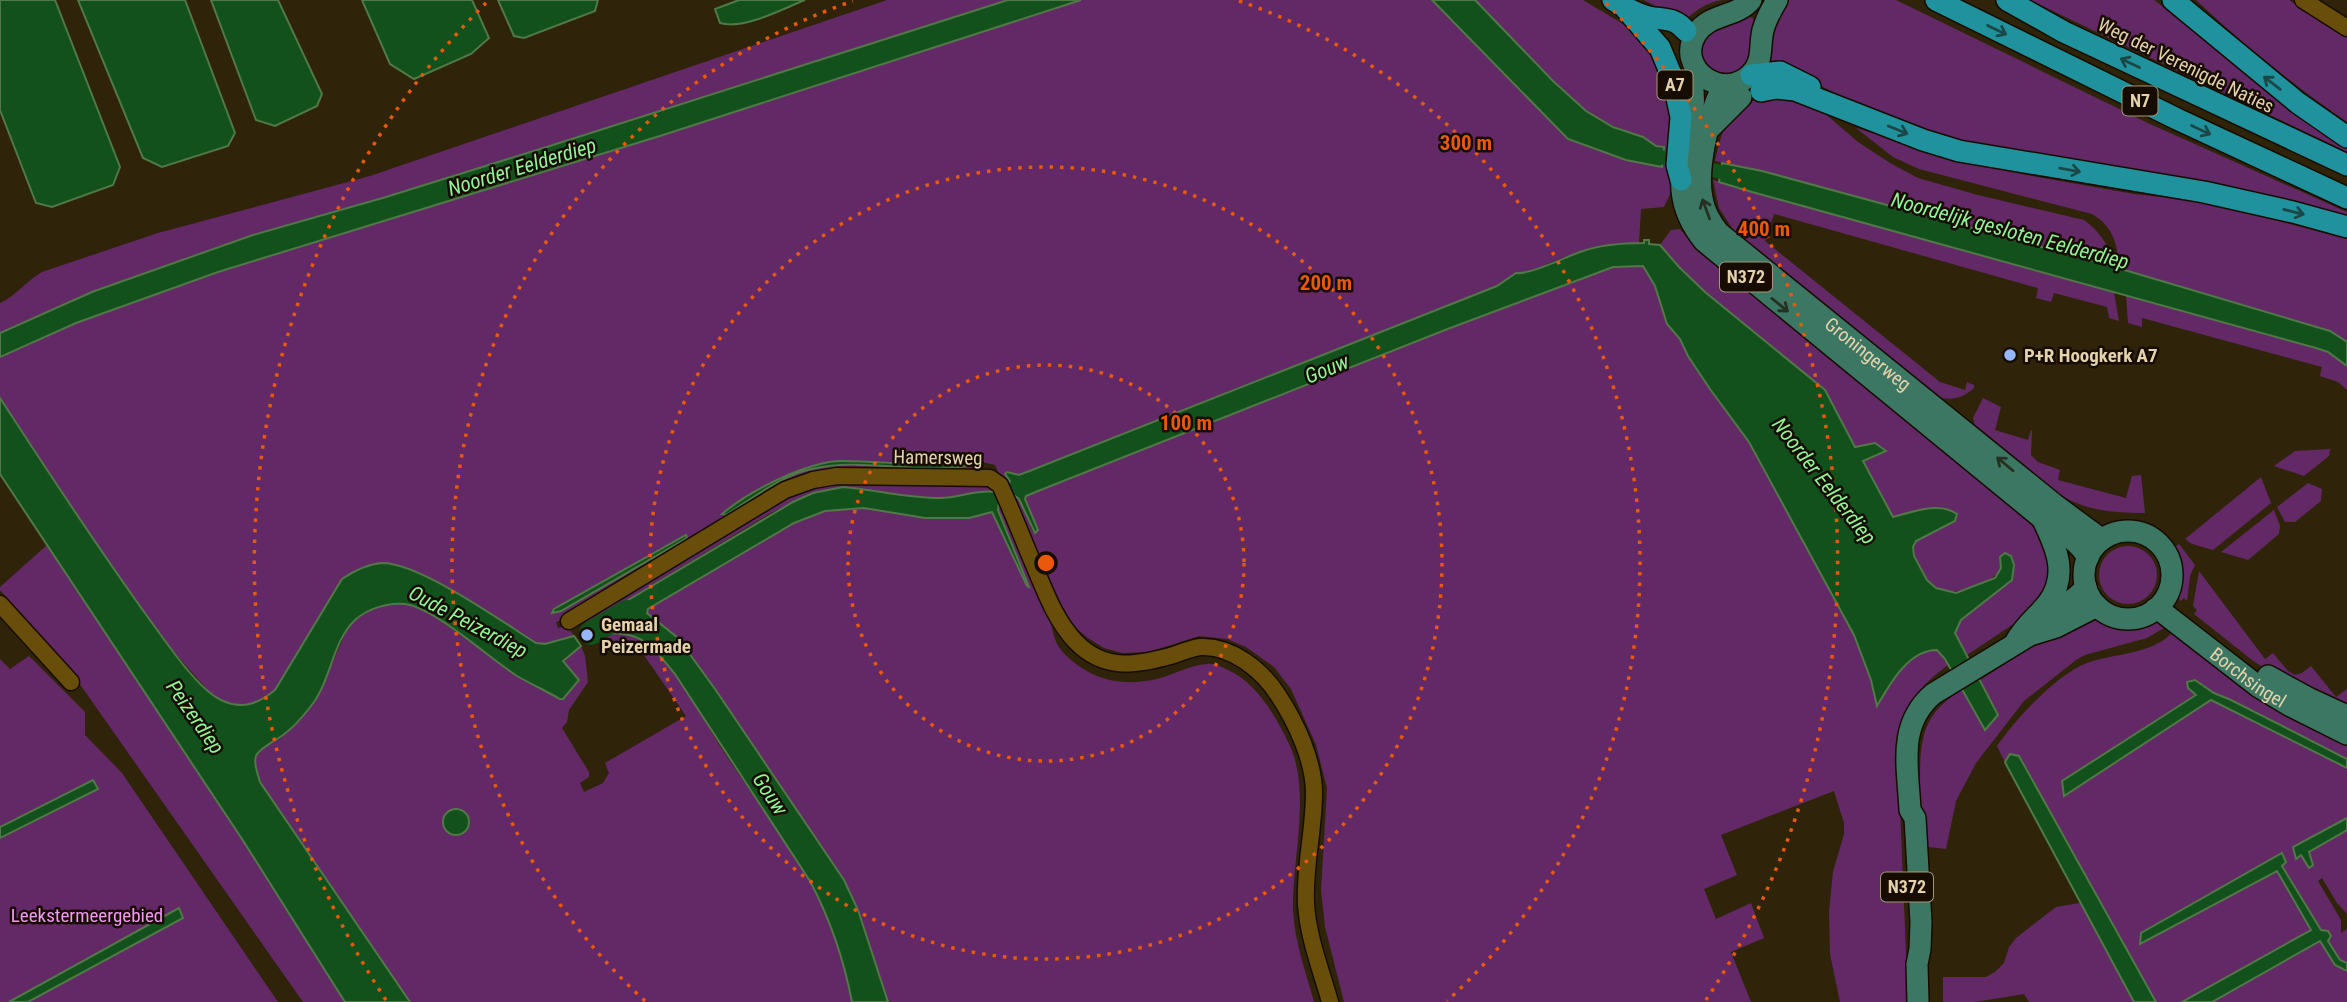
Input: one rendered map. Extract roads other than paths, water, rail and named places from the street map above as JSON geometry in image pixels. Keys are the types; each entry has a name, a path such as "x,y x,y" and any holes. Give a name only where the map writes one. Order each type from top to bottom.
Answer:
{"highway":[{"name":"N7","path":"1936,0 2177,119 2347,198"},
{"name":"Weg der Verenigde Naties","path":"2007,0 2077,38 2347,165"},
{"path":"2173,0 2270,81 2347,137"},
{"name":"A7","path":"1619,4 1649,17 1672,19 1689,35"},
{"name":"A7","path":"1619,4 1656,43 1669,65 1681,109 1687,166"},
{"path":"1739,89 1790,89 1959,151 2204,192 2293,212 2347,228"}],"main road":[{"path":"1739,89 1709,81 1698,71 1689,35 1693,19 1702,12 1742,2"},
{"name":"N372","path":"1739,89 1761,59 1761,40 1772,8"},
{"name":"N372","path":"1687,166 1692,82 1681,60 1681,47 1689,35"},
{"path":"1692,82 1704,91 1739,89"},
{"name":"Groningerweg","path":"1739,89 1708,130 1687,166 1683,199 1695,229 1709,247 2063,533 2085,552 2088,558"},
{"name":"Groningerweg","path":"1687,166 1701,195 1706,213 1723,237 2055,505 2097,536 2104,538"},
{"name":"N372","path":"2021,640 2026,624 2049,602 2059,576 2057,549 2043,519"},
{"path":"2133,531 2156,541 2166,553 2172,577 2168,592 2155,609 2142,616 2123,618 2109,614 2097,606 2086,587 2084,572 2088,558 2104,538 2118,532 2133,531"},
{"name":"N372","path":"1918,1002 1917,964 1921,922 1915,818 1910,810 1907,743 1910,724 1926,700 2021,640 2049,615 2082,593 2086,587"},
{"name":"Borchsingel","path":"2168,592 2171,599 2204,630 2255,668 2347,716"},
{"name":"N372","path":"2021,640 2056,627 2097,606"},
{"name":"Borchsingel","path":"2155,609 2259,687 2288,705 2347,734"}],"street":[{"path":"2303,0 2347,28"},
{"name":"Hamersweg","path":"569,621 785,491 813,480 837,476 990,478 1000,485 1049,602 1077,644 1097,657 1119,665 1144,663 1200,647 1222,650 1244,660 1263,675 1279,695 1298,732 1310,767 1314,791 1306,874 1306,908 1312,940 1330,1002"},
{"path":"0,604 71,682"}],"water":[{"path":"0,0 55,0 120,167 113,185 52,207 36,203 0,110"},
{"path":"78,0 185,0 235,133 228,146 162,167 143,158"},
{"path":"211,0 278,0 322,94 317,106 275,126 256,120"},
{"path":"362,0 472,0 489,38 471,54 414,79 390,64"},
{"path":"498,0 598,0 595,11 524,38 514,36"},
{"path":"739,0 805,0 740,24 720,23 715,9"},
{"name":"Noorder Eelderdiep","path":"1008,0 1081,0 663,135 218,272 76,323 0,357 0,333 92,292 253,235 386,197"},
{"path":"1432,0 1475,0 1553,81 1586,111 1613,127 1664,147 1662,167 1626,160 1568,139"},
{"path":"1722,163 1762,171 2111,266 2330,331 2347,342 2347,366 2328,352 2316,348 1719,182"},
{"name":"Noorder Eelderdiep","path":"1644,240 1649,240 1649,244 1660,245 1705,292 1825,390 1855,447 1875,443 1886,451 1863,461 1893,517 1934,508 1950,510 1957,514 1955,521 1916,541 1913,547 1914,556 1927,580 1936,588 1956,593 1995,578 2001,568 2000,557 2005,553 2011,556 2014,565 2012,580 1961,620 1955,633 1998,715 1985,730 1945,659 1937,650 1917,656 1909,662 1894,679 1877,706 1871,680 1854,635 1749,442 1710,389 1680,339 1667,324 1655,286 1643,266 1613,267 1445,330 1026,496 1038,530 1035,533 1019,499 1010,496 1007,486 1010,481 1005,474 1007,472 1019,475 1032,470 1497,286 1516,273 1539,268 1591,249 1613,244 1644,243"},
{"path":"0,398 162,637 192,675 221,700 236,705 249,704 275,690 342,579 361,568 382,563 417,572 482,608 536,643 545,644 574,636 581,646 563,661 579,680 563,699 560,699 517,676 431,614 405,604 378,607 360,616 347,629 318,696 307,711 289,730 256,756 255,766 260,782 410,1002 345,1002 242,839 0,474"},
{"path":"977,460 979,463 959,467 853,465 811,469 777,482 726,515 722,514 747,496 779,479 829,462 926,464"},
{"path":"843,487 929,498 994,492 999,501 998,510 1029,587 992,512 969,518 925,518 864,508 825,511 794,523 648,609 647,613 678,638 844,880 858,910 888,1002 852,1002 835,940 810,881 675,674 644,641 626,634 600,634 593,621 793,502 813,493"},
{"path":"686,535 687,538 561,611 552,613 554,609"},
{"path":"2195,680 2214,693 2347,759 2347,768 2211,700 2064,796 2062,781 2196,695 2188,688 2187,682"},
{"path":"2010,754 2019,756 2156,1002 2134,1002 2005,762"},
{"path":"93,780 98,789 0,838 0,827"},
{"path":"456,809 465,813 469,822 465,831 456,835 447,831 443,822 447,813"},
{"path":"2347,818 2347,830 2309,852 2313,865 2309,868 2301,855 2296,859 2293,847"},
{"path":"2282,853 2286,862 2282,866 2321,930 2328,931 2331,936 2328,941 2340,960 2347,963 2347,971 2335,965 2320,941 2212,1002 2182,1002 2311,930 2277,871 2140,944 2141,933"},
{"path":"179,908 183,918 28,1002 9,1002"}],"waterway":[{"name":"Noordelijk gesloten Eelderdiep","path":"1657,156 1737,176"},
{"name":"Gouw","path":"591,633 627,612"}],"place":[{"name":"P+R Hoogkerk A7","path":"2010,355"},
{"name":"Gemaal Peizermade","path":"587,635"}],"water label":[{"name":"Oude Peizerdiep","path":"468,622"},
{"name":"Peizerdiep","path":"195,717"}],"park label":[{"name":"Leekstermeergebied","path":"87,915"}]}
